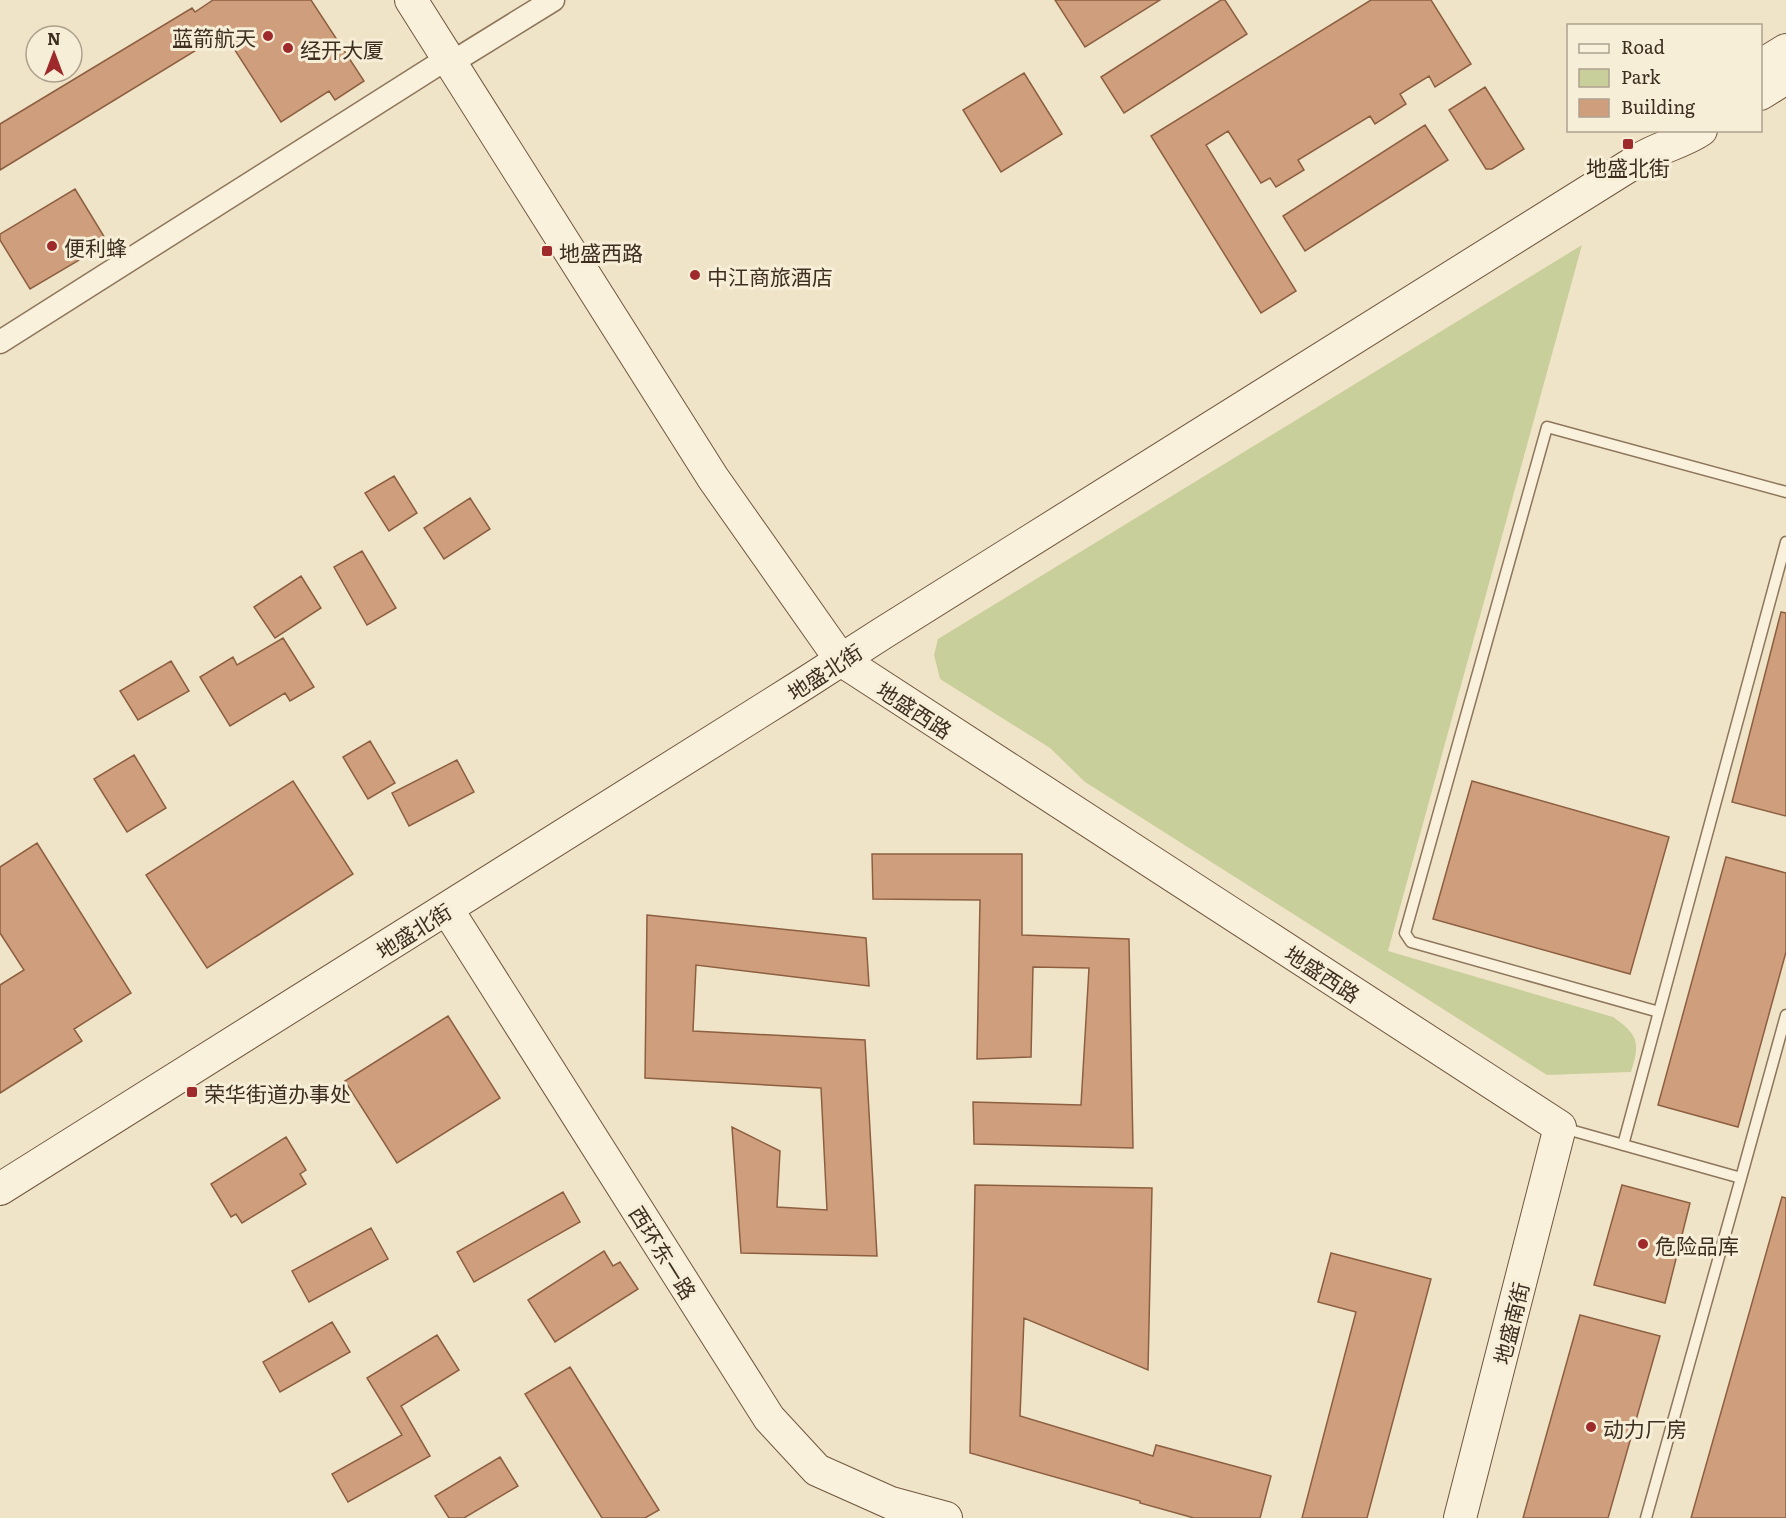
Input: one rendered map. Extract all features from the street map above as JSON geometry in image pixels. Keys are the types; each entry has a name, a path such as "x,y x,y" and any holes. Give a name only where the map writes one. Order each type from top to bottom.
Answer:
{"street":[{"name":"地盛西路","path":"411,0 713,478 841,660 1560,1127"},
{"path":"0,342 449,60 553,0"},
{"path":"1762,65 1786,50"},
{"path":"1762,93 1786,78"},
{"name":"地盛北街","path":"0,1189 1649,153 1671,132"},
{"name":"地盛北街","path":"1649,153 1687,140 1698,132"},
{"name":"西环东一路","path":"447,909 769,1418 817,1470 891,1503 946,1518"},
{"name":"地盛南街","path":"1460,1518 1560,1127"}],"lane":[{"path":"1659,1012 1411,942 1405,933 1547,427 1786,492"},
{"path":"1623,1145 1786,542"},
{"path":"1646,1518 1786,1015"},
{"path":"1560,1127 1741,1178"}],"green space":[{"path":"1582,245 1388,951 1613,1017 1628,1029 1635,1040 1636,1054 1631,1072 1547,1075 1085,782 1050,748 940,679 934,655 938,639"}],"building":[{"path":"213,0 311,0 364,81 335,100 329,91 281,122 224,33 0,170 0,124 66,84 84,84 84,73 192,8 195,12"},
{"path":"1055,0 1160,0 1085,47"},
{"path":"1221,0 1225,0 1247,34 1124,113 1101,77"},
{"path":"1371,0 1431,0 1471,64 1435,87 1429,76 1400,94 1406,104 1375,124 1370,116 1298,160 1304,170 1276,187 1270,178 1261,183 1228,131 1206,145 1296,291 1261,313 1151,136"},
{"path":"1024,73 1062,134 1001,172 963,110"},
{"path":"1485,87 1524,149 1492,169 1486,169 1449,110"},
{"path":"1425,125 1448,160 1305,251 1283,216"},
{"path":"75,189 108,243 30,289 0,240 0,234"},
{"path":"394,476 417,513 389,531 365,493"},
{"path":"470,498 490,529 444,559 424,528"},
{"path":"362,551 396,608 367,625 334,567"},
{"path":"301,576 321,608 275,638 254,607"},
{"path":"1781,612 1786,613 1786,816 1732,802"},
{"path":"283,638 314,687 290,701 285,693 230,726 200,677 233,657 237,665"},
{"path":"171,661 189,691 138,720 120,691"},
{"path":"370,741 395,783 368,799 343,757"},
{"path":"134,755 166,808 127,832 94,779"},
{"path":"457,760 474,792 409,826 392,793"},
{"path":"293,781 353,874 207,968 146,875"},
{"path":"1472,781 1669,837 1630,974 1433,919"},
{"path":"37,843 131,993 74,1029 82,1041 0,1093 0,985 24,970 0,933 0,867"},
{"path":"872,854 1022,854 1022,935 1129,939 1133,1148 974,1144 973,1102 1081,1105 1089,968 1033,967 1031,1057 977,1059 980,900 873,899"},
{"path":"1726,857 1786,873 1786,952 1738,1127 1658,1105"},
{"path":"647,915 866,938 869,986 696,965 693,1031 865,1040 877,1256 741,1253 732,1127 780,1151 777,1207 827,1210 821,1088 645,1078"},
{"path":"448,1016 500,1098 397,1163 345,1081"},
{"path":"286,1137 306,1170 300,1174 306,1184 242,1223 236,1214 231,1217 211,1184"},
{"path":"975,1185 1152,1188 1148,1370 1024,1318 1020,1416 1153,1456 1156,1445 1271,1476 1260,1518 1194,1518 970,1453"},
{"name":"危险品库","path":"1622,1185 1690,1203 1665,1303 1594,1285"},
{"path":"563,1192 580,1222 474,1282 457,1252"},
{"path":"1782,1197 1786,1198 1786,1518 1691,1518"},
{"path":"371,1228 388,1259 309,1302 292,1271"},
{"path":"604,1251 613,1266 620,1262 638,1289 555,1342 528,1300"},
{"path":"1331,1253 1431,1279 1367,1518 1302,1518 1356,1312 1318,1302"},
{"name":"动力厂房","path":"1580,1315 1660,1336 1608,1518 1523,1518"},
{"path":"332,1322 350,1352 280,1392 263,1362"},
{"path":"437,1335 459,1370 401,1406 430,1456 348,1502 332,1474 402,1435 367,1378"},
{"path":"570,1367 659,1510 645,1518 602,1518 525,1394"},
{"path":"500,1457 518,1486 464,1518 449,1518 435,1496"}],"place":[{"name":"蓝箭航天","path":"268,36"},
{"name":"经开大厦","path":"288,48"},
{"name":"地盛北街","path":"1628,144"},
{"name":"便利蜂","path":"52,246"},
{"name":"地盛西路","path":"547,251"},
{"name":"中江商旅酒店","path":"695,275"},
{"name":"荣华街道办事处","path":"192,1092"},
{"name":"危险品库","path":"1643,1244"},
{"name":"动力厂房","path":"1591,1427"}]}
